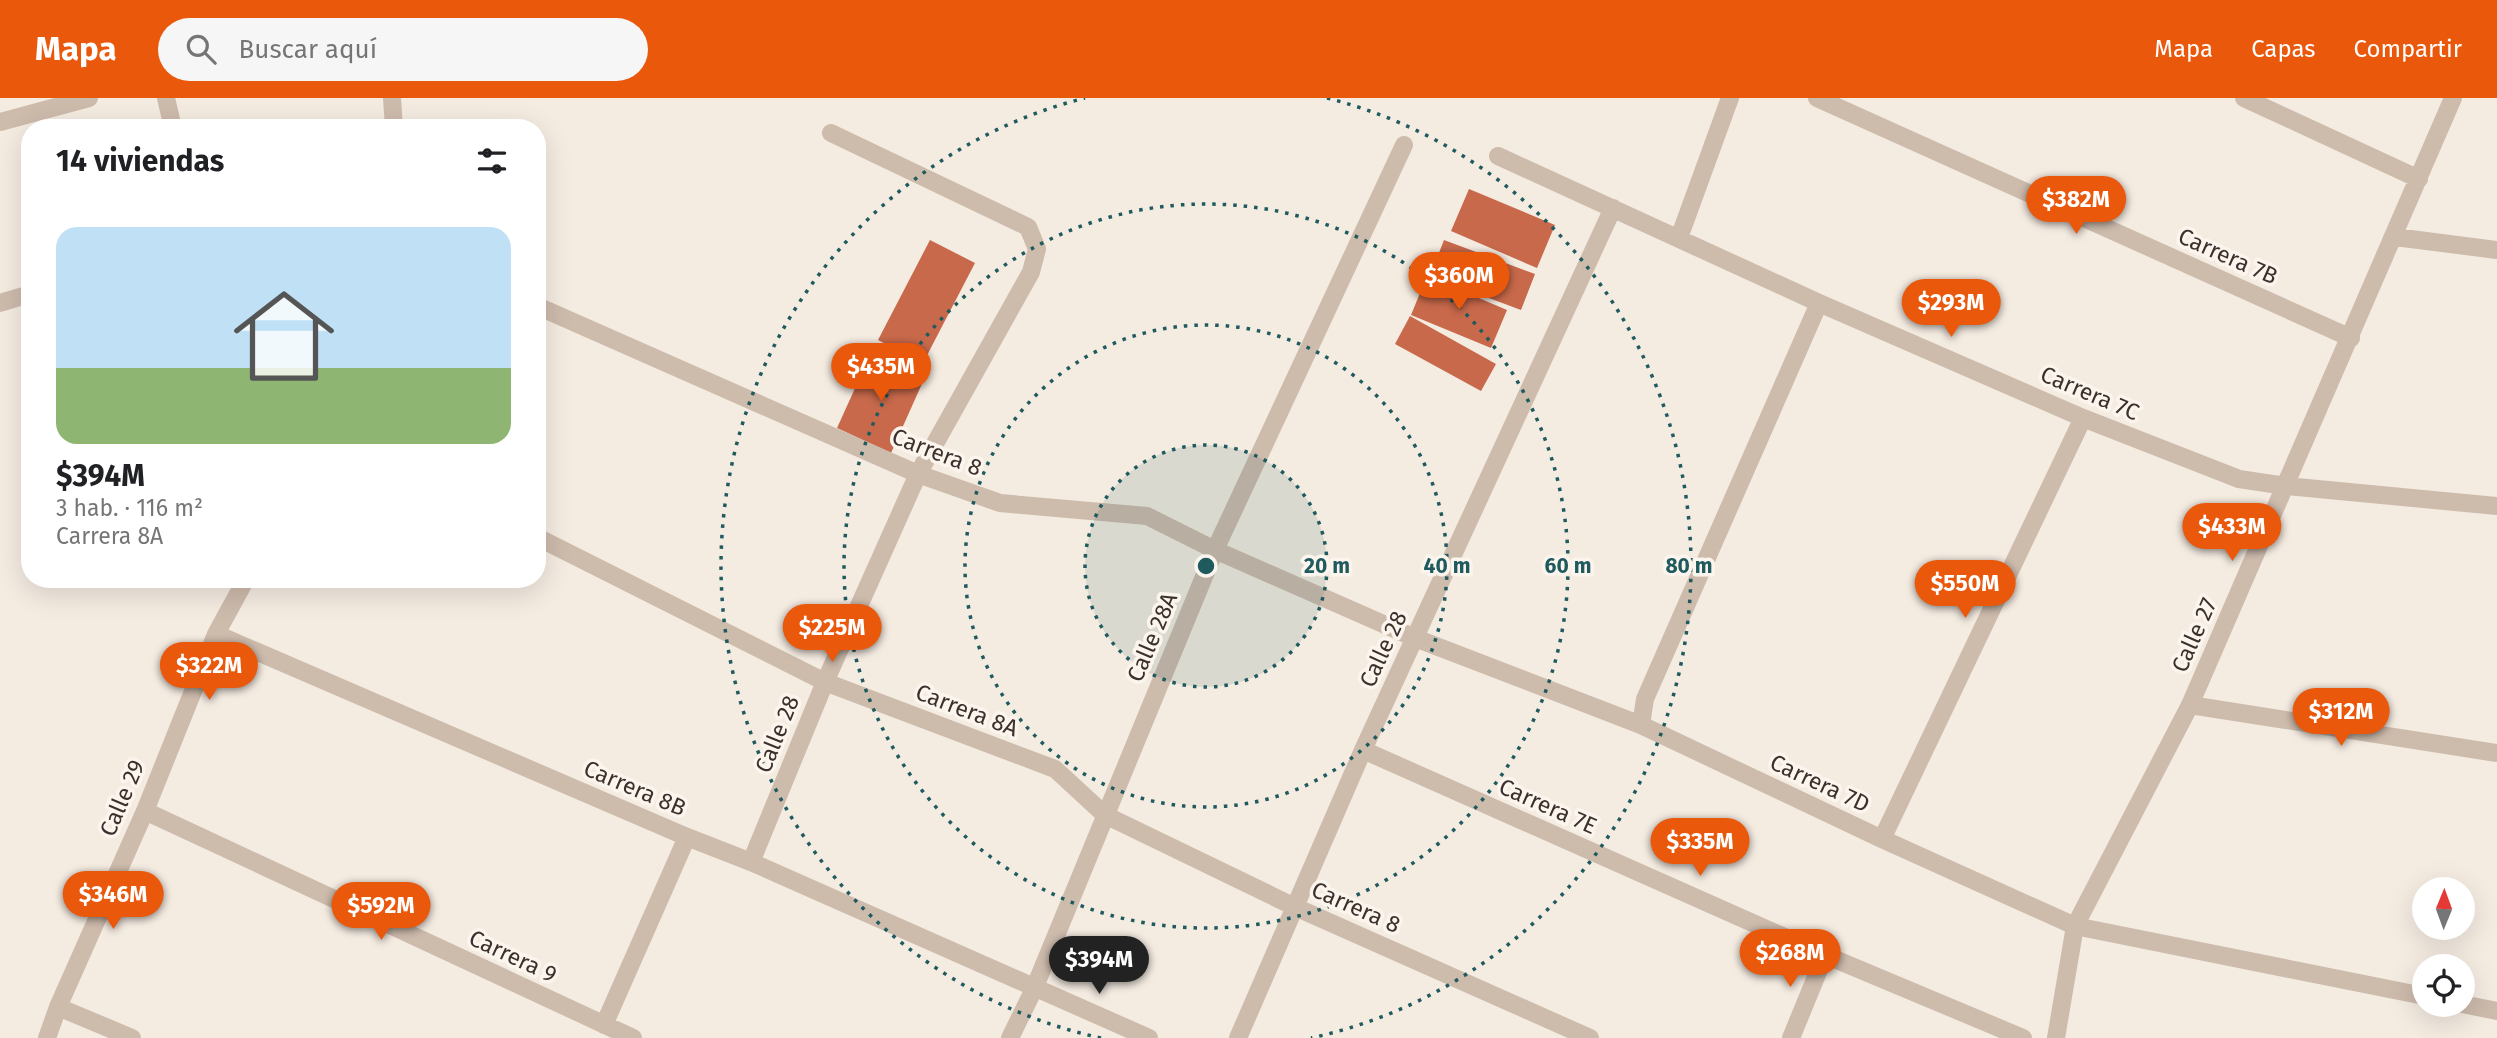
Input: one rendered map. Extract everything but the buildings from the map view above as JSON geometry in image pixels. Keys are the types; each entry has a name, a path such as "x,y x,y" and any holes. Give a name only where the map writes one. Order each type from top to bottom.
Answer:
{"street":[{"path":"0,122 89,98"},
{"path":"166,98 171,119"},
{"path":"392,98 393,119"},
{"path":"1679,238 1730,98"},
{"name":"Carrera 7B","path":"1817,98 2351,338"},
{"path":"2244,98 2419,179"},
{"name":"Calle 27","path":"2056,1038 2075,926 2190,705 2453,98"},
{"name":"Calle 28","path":"751,862 825,682 918,474 1031,272 1037,249 1028,228 831,133"},
{"name":"Calle 28A","path":"1010,1038 1034,989 1215,550 1404,145"},
{"path":"1498,156 1613,208"},
{"name":"Carrera 7C","path":"1613,208 1819,303 2083,418 2239,479 2286,486"},
{"name":"Calle 28","path":"1238,1038 1363,750 1613,208"},
{"path":"2395,237 2497,250"},
{"path":"0,303 21,297"},
{"path":"1641,725 1645,699 1819,303"},
{"name":"Carrera 8","path":"546,310 918,474 1000,502 1147,516 1215,550"},
{"path":"1882,839 2083,418"},
{"path":"2286,486 2497,506"},
{"name":"Carrera 8A","path":"546,542 825,682 1055,769 1105,815"},
{"name":"Carrera 7D","path":"1215,550 1415,638 1641,725 1882,839 2075,926 2412,994"},
{"name":"Calle 29","path":"47,1038 58,1007 145,810 216,634 241,588"},
{"name":"Carrera 8B","path":"216,634 751,862 1034,989"},
{"path":"2190,705 2497,753"},
{"name":"Carrera 7E","path":"1363,750 1825,955 2023,1038"},
{"name":"Carrera 9","path":"145,810 633,1038"},
{"name":"Carrera 8","path":"1105,815 1295,907 1590,1038"},
{"path":"604,1025 687,837"},
{"path":"1791,1038 1825,955"},
{"path":"1034,989 1149,1038"},
{"path":"58,1007 132,1038"},
{"path":"2475,1007 2497,1011"}]}
